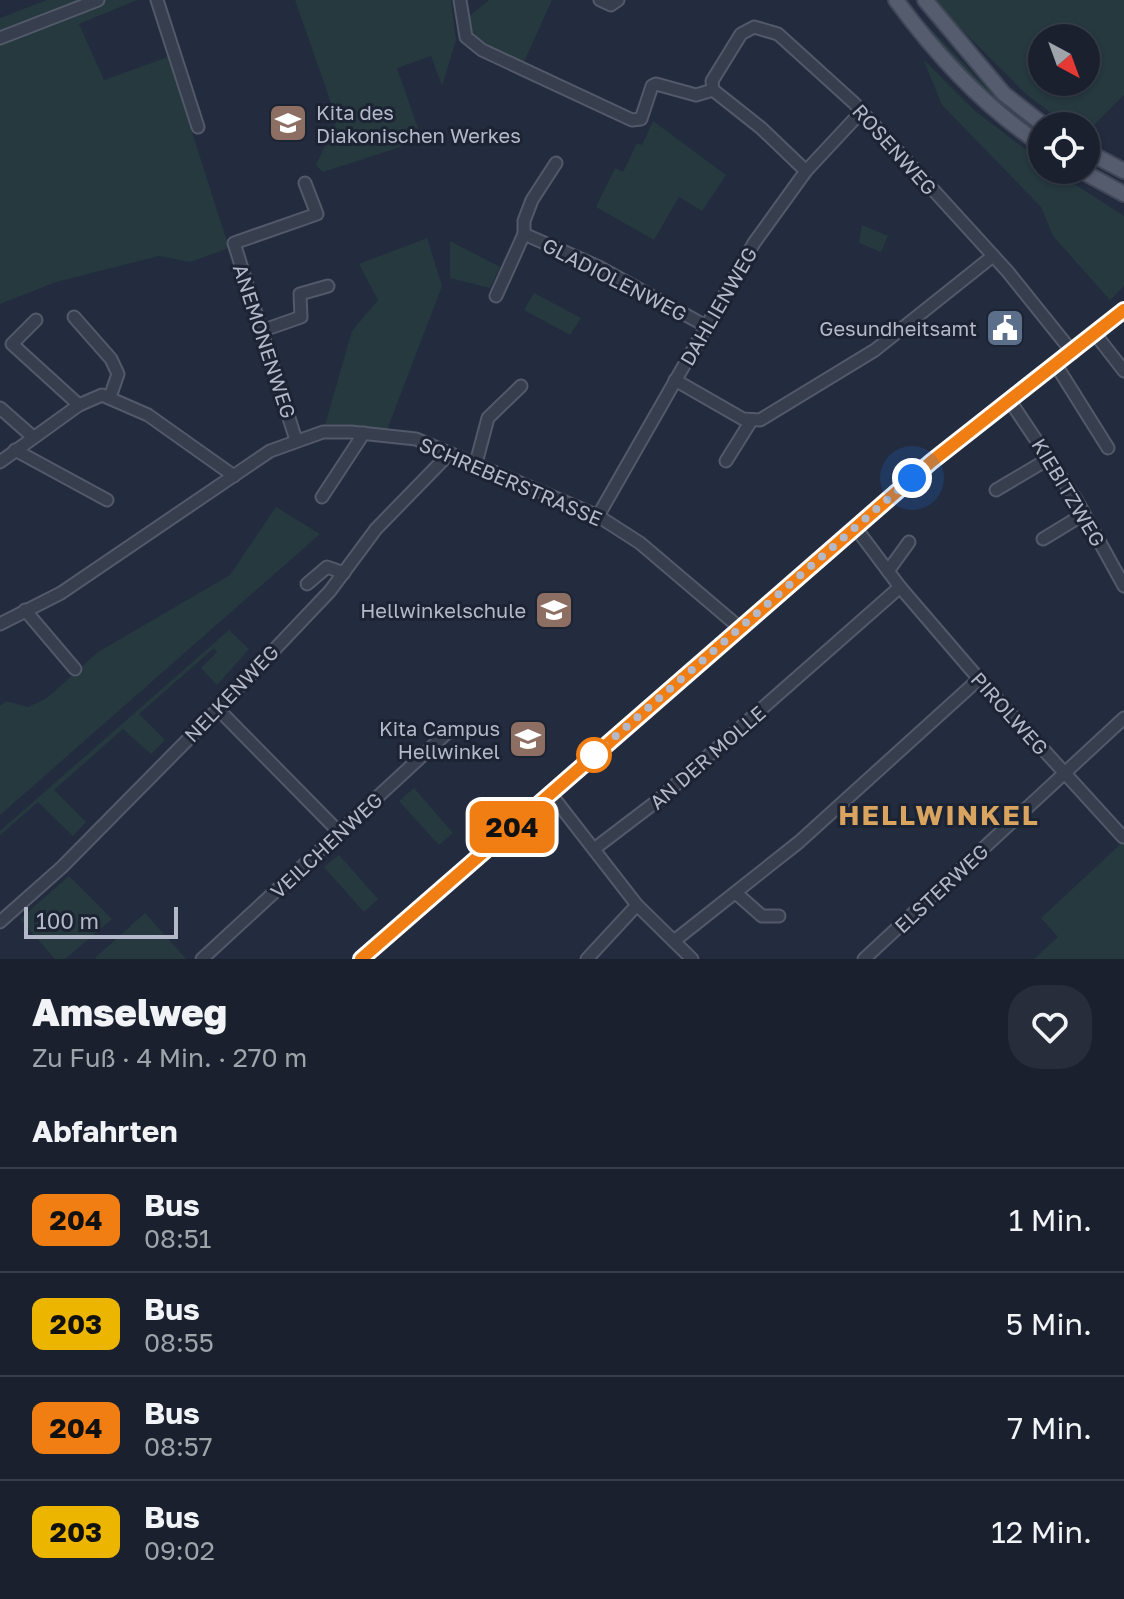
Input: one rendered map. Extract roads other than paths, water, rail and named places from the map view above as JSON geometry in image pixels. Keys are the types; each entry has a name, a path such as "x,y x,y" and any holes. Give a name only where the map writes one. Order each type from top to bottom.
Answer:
{"main road":[{"path":"896,0 947,64 987,103 1028,134"},
{"path":"925,0 1004,94 1028,113"},
{"path":"1100,158 1124,171"},
{"path":"1100,181 1124,194"}],"street":[{"path":"0,38 98,0"},
{"path":"157,0 198,127"},
{"path":"460,0 466,37 482,50 632,120 641,119 652,86 656,84 696,95 713,90 761,128 806,171"},
{"path":"600,0 611,5 618,0"},
{"name":"ROSENWEG","path":"713,90 712,81 741,34 754,27 767,28 778,34 861,112 993,256 1073,353"},
{"name":"DAHLIENWEG","path":"598,516 704,325 754,243 806,171 861,112"},
{"name":"GLADIOLENWEG","path":"496,296 524,234 524,221 532,200 556,163"},
{"name":"ANEMONENWEG","path":"296,440 234,243 317,214 305,183"},
{"name":"GLADIOLENWEG","path":"524,234 599,267 704,325"},
{"path":"726,461 751,421 852,366 993,256"},
{"path":"261,331 301,317 300,294 328,286"},
{"path":"361,959 855,527 1124,310"},
{"path":"74,317 111,359 118,374 110,397"},
{"path":"1098,333 1124,317"},
{"path":"36,320 12,344 79,405"},
{"path":"1098,333 1124,371"},
{"path":"1056,365 1108,448"},
{"path":"675,380 751,421"},
{"path":"476,463 488,418 521,386"},
{"path":"0,462 92,397 110,397 148,415 234,476"},
{"name":"KIEBITZWEG","path":"1010,401 1050,458 1124,586"},
{"path":"0,408 33,437"},
{"name":"SCHREBERSTRASSE","path":"3,617 61,593 270,451 323,432 416,439 598,516 640,543 740,628"},
{"path":"322,497 364,433"},
{"path":"15,450 107,500"},
{"name":"NELKENWEG","path":"0,922 58,872 218,709 344,573 376,529 450,453"},
{"path":"996,490 1050,458"},
{"path":"1043,539 1084,514"},
{"name":"PIROLWEG","path":"855,527 900,587 979,679 1123,837"},
{"path":"888,571 909,542"},
{"path":"307,584 327,567 344,573"},
{"name":"AN DER MOLLE","path":"594,849 657,801 900,587"},
{"path":"25,610 75,669"},
{"path":"674,941 737,894 979,679"},
{"path":"218,709 339,832"},
{"name":"ELSTERWEG","path":"864,959 1124,718"},
{"name":"VEILCHENWEG","path":"202,959 449,731"},
{"path":"550,793 637,905 692,959"},
{"path":"737,894 762,916 779,916"},
{"path":"587,959 637,905"}],"place":[{"name":"Kita des Diakonischen Werkes","path":"288,123"},
{"name":"Gesundheitsamt","path":"1005,328"},
{"name":"Hellwinkelschule","path":"554,610"},
{"name":"Kita Campus Hellwinkel","path":"528,739"}],"district":[{"name":"HELLWINKEL","path":"939,814"}]}
